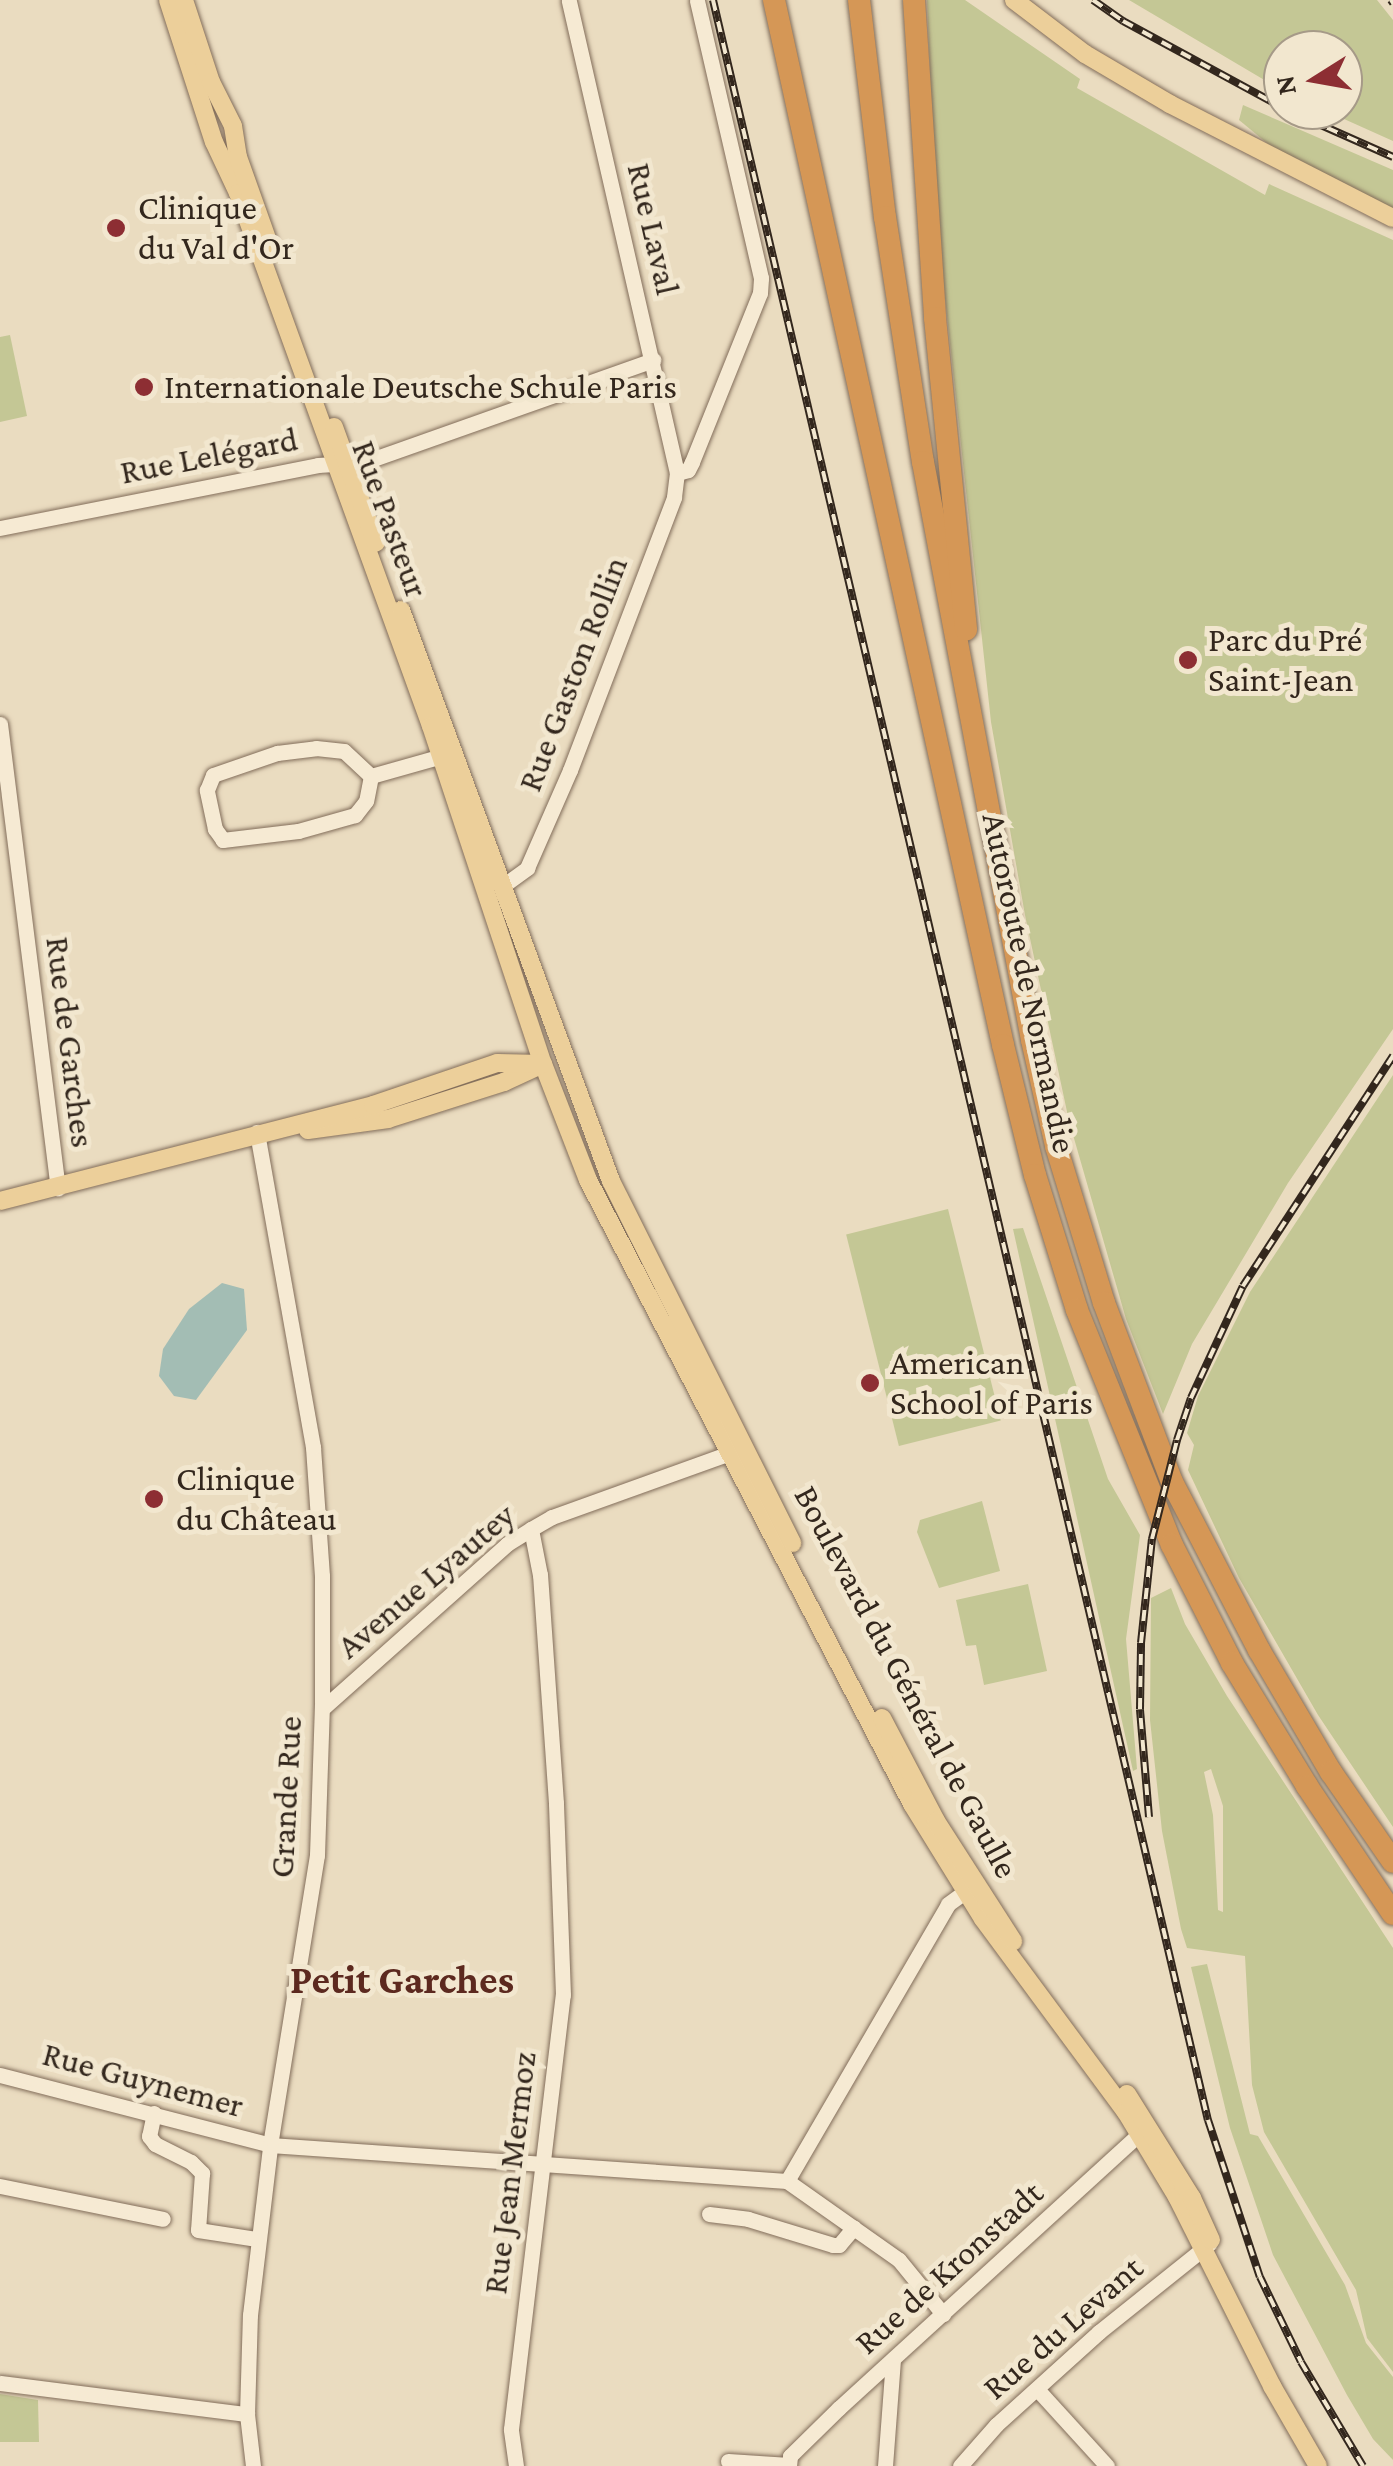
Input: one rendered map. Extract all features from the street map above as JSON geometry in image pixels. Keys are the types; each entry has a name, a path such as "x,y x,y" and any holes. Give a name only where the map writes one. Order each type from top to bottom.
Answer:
{"highway":[{"name":"Autoroute de Normandie","path":"774,0 1003,1045 1035,1174 1076,1310 1172,1546 1232,1663 1306,1786 1393,1914"},
{"name":"Autoroute de Normandie","path":"859,0 885,217 958,656 1056,1146 1104,1303 1172,1482 1259,1650 1331,1772 1393,1862"},
{"path":"914,0 935,318 967,625 958,656"}],"main road":[{"name":"Rue Pasteur","path":"168,0 204,102 211,134 238,192 448,755 543,1064"},
{"name":"Rue Pasteur","path":"184,0 210,78 233,126 238,158 342,465"},
{"path":"1014,0 1085,54 1170,104 1393,218"},
{"path":"211,134 233,126"},
{"name":"Rue Pasteur","path":"448,755 504,886 564,1058"},
{"path":"0,1201 265,1130 307,1130 388,1119 504,1082 564,1058"},
{"name":"Boulevard du Général de Gaulle","path":"564,1058 611,1181 912,1804 1145,2130 1330,2466"},
{"name":"Boulevard du Général de Gaulle","path":"543,1064 578,1157 738,1450"},
{"path":"563,1116 594,1139 578,1157"},
{"name":"Boulevard du Général de Gaulle","path":"1208,2245 1272,2386 1318,2466"}],"street":[{"name":"Rue Laval","path":"569,0 677,472"},
{"path":"677,472 688,470 692,462 756,302 761,278 697,0"},
{"name":"Rue Lelégard","path":"0,528 318,465 365,462 653,360"},
{"name":"Rue Gaston Rollin","path":"504,886 526,868 570,770 674,497 677,472"},
{"name":"Rue de Garches","path":"0,724 58,1188"},
{"path":"316,748 344,751 372,776 366,801 341,822 237,842 223,840 215,829 208,790 213,775 277,753 316,748"},
{"path":"372,776 448,755"},
{"name":"Grande Rue","path":"252,2466 247,2414 257,2239 317,1855 322,1709 322,1576 313,1447 265,1130"},
{"name":"Avenue Lyautey","path":"322,1709 507,1544 532,1528 552,1517 738,1450"},
{"name":"Rue Jean Mermoz","path":"516,2466 511,2428 563,1995 556,1803 540,1575 532,1528"},
{"path":"943,2314 899,2260 787,2181 874,2024 948,1904 970,1888"},
{"name":"Rue Guynemer","path":"0,2075 270,2145 787,2181"},
{"path":"154,2113 149,2136 155,2144 192,2162 202,2174 198,2230 257,2239"},
{"name":"Rue de Kronstadt","path":"789,2462 893,2359 1145,2130"},
{"path":"0,2186 163,2219"},
{"path":"709,2214 748,2219 833,2245 839,2245 854,2227"},
{"name":"Rue du Levant","path":"960,2466 1037,2388 1208,2245"},
{"path":"885,2466 893,2359"},
{"path":"0,2382 247,2414"},
{"path":"1037,2388 1106,2466"},
{"path":"728,2460 789,2462"}],"green space":[{"name":"Parc du Pré Saint-Jean","path":"927,0 965,0 1080,79 1077,88 1265,195 1269,184 1393,240 1393,1029 1288,1183 1192,1344 1163,1414 1126,1319 1069,1121 1025,915 991,722 936,214"},
{"path":"1129,0 1377,0 1393,20 1393,141 1363,128 1363,30 1263,30 1263,79"},
{"path":"1243,105 1263,114 1263,130 1301,130 1393,170 1393,209 1280,154 1239,120"},
{"path":"10,335 27,416 0,422 0,337"},
{"path":"1393,1075 1393,1827 1318,1715 1239,1578 1188,1470 1194,1445 1187,1433 1198,1396 1250,1292"},
{"path":"948,1209 1001,1421 899,1446 846,1234"},
{"path":"1023,1228 1108,1479 1140,1535 1126,1639 1137,1769 1133,1771 1013,1229"},
{"path":"982,1501 1000,1571 939,1588 917,1532 920,1520"},
{"path":"1028,1584 1047,1671 984,1685 976,1645 966,1646 956,1600"},
{"path":"1171,1588 1185,1624 1227,1696 1393,1948 1393,2372 1367,2338 1356,2290 1264,2132 1252,2085 1245,1956 1187,1948 1181,1929 1162,1831 1150,1720 1151,1598","holes":["1211,1769 1223,1806 1223,1912 1218,1910 1213,1815 1204,1772"]},
{"path":"1207,1964 1250,2134 1258,2136 1345,2285 1366,2343 1393,2377 1393,2460 1373,2439 1347,2395 1273,2255 1230,2128 1191,1967"},
{"path":"0,2394 38,2400 39,2442 0,2442"}],"water":[{"path":"222,1283 244,1289 247,1330 196,1400 174,1396 159,1376 163,1349 189,1309"}],"railway":[{"path":"713,0 1208,2120 1260,2277 1301,2362 1363,2466"},
{"path":"1093,0 1123,21 1263,97"},
{"path":"1332,130 1393,157"},
{"path":"1149,1817 1140,1709 1141,1643 1152,1539 1177,1440 1191,1398 1243,1286 1393,1056"}],"place":[{"name":"Clinique du Val d'Or","path":"116,228"},
{"name":"Internationale Deutsche Schule Paris","path":"144,387"},
{"name":"Parc du Pré Saint-Jean","path":"1188,660"},
{"name":"American School of Paris","path":"870,1383"},
{"name":"Clinique du Château","path":"154,1499"}],"district":[{"name":"Petit Garches","path":"402,1980"}]}
